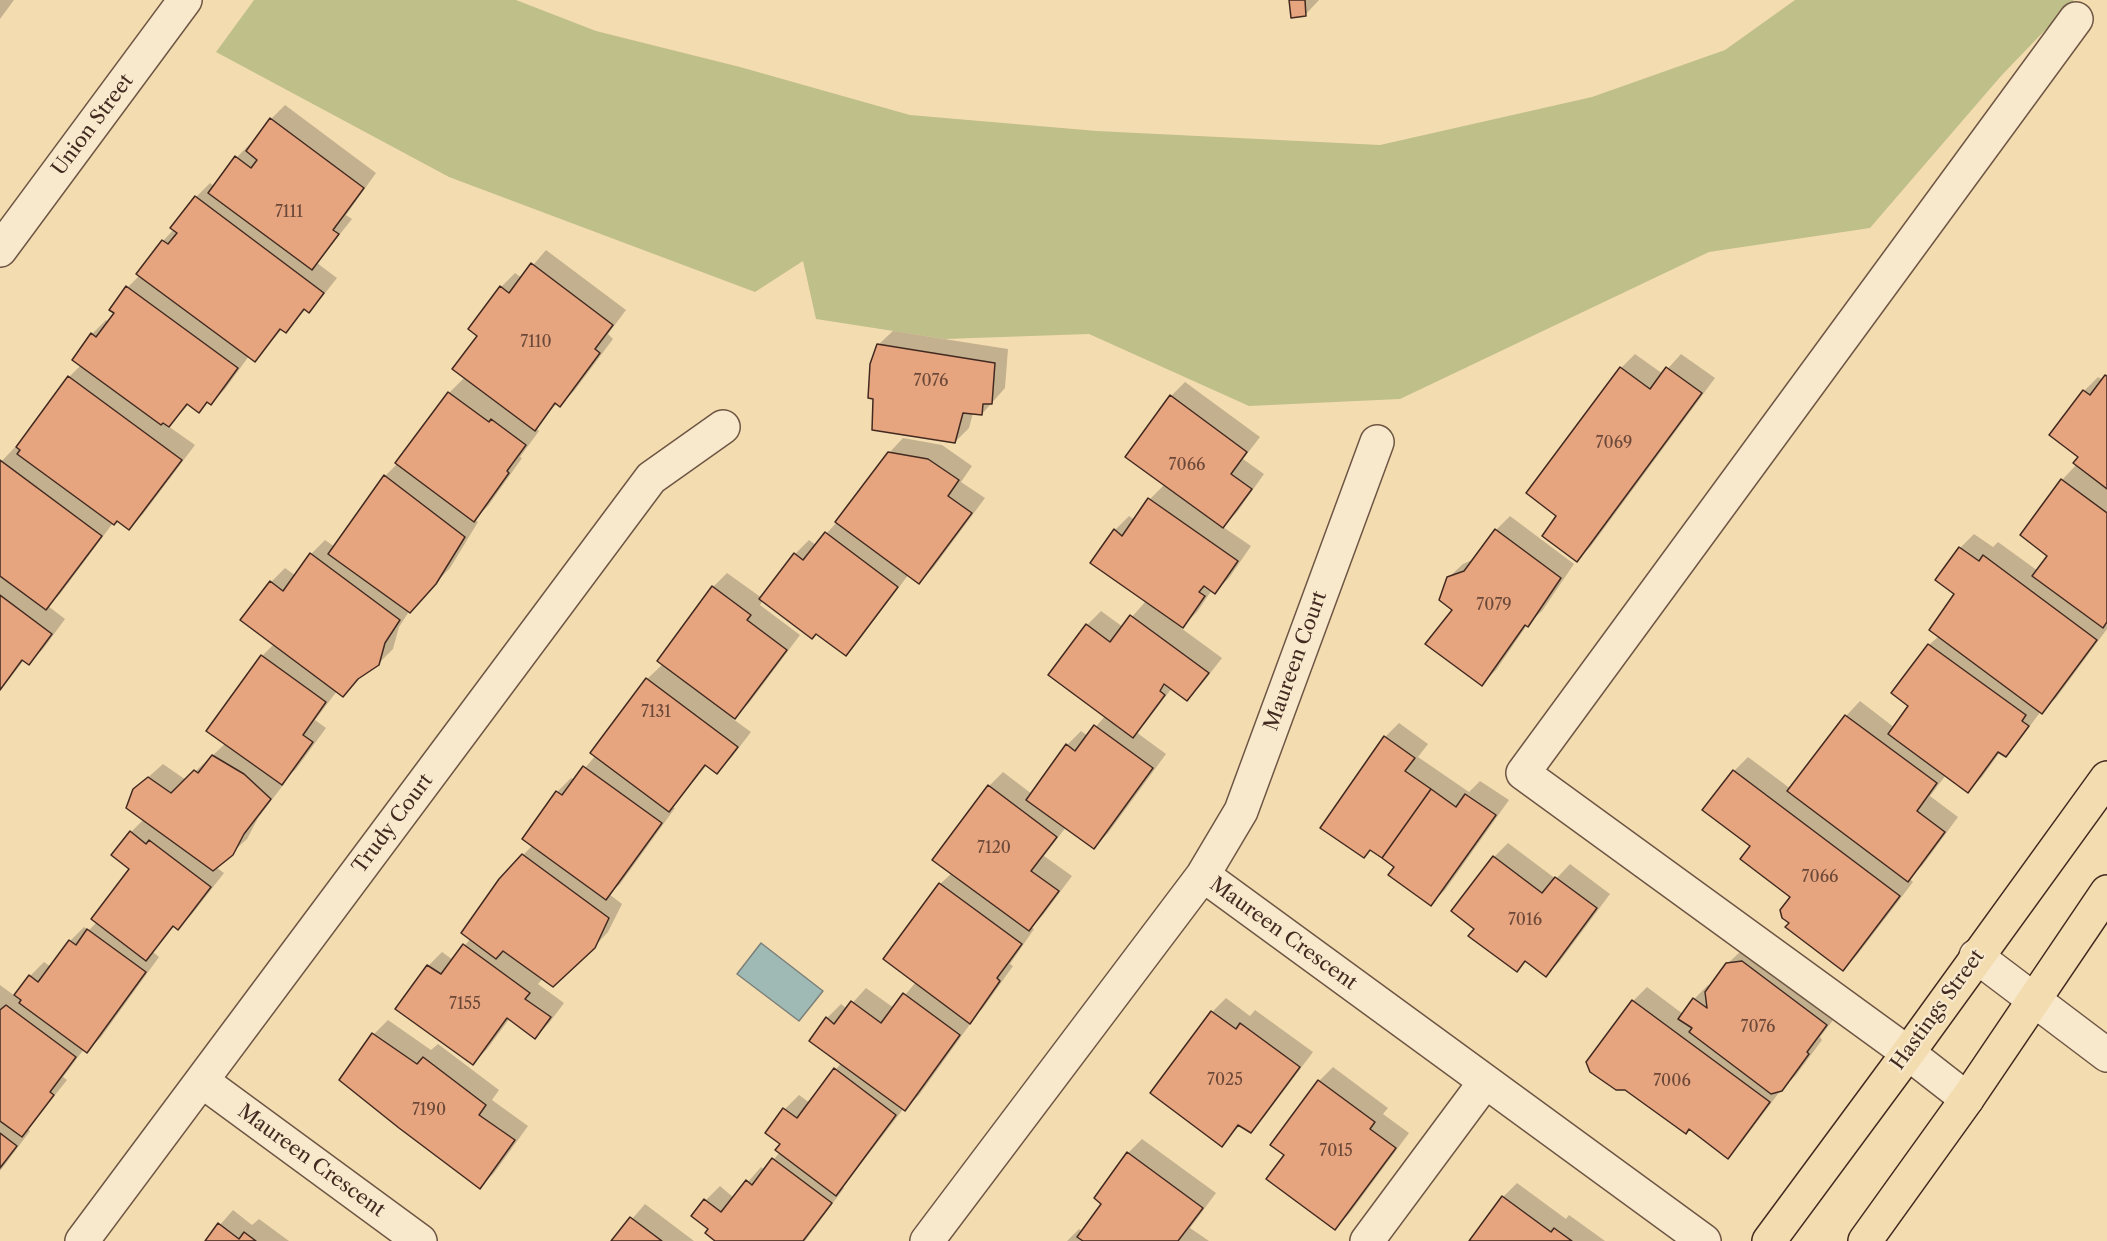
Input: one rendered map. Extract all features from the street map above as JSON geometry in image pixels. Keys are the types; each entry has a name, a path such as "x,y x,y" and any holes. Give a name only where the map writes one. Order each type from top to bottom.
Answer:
{"main road":[{"name":"Hastings Street","path":"1769,1241 2107,778"},
{"path":"1865,1241 1967,1099 2107,892"}],"street":[{"name":"Union Street","path":"0,250 185,0"},
{"path":"1967,1099 1908,1053 1523,773 2076,19"},
{"name":"Trudy Court","path":"82,1241 651,478 723,427"},
{"name":"Maureen Court","path":"1203,875 1241,811 1377,442"},
{"name":"Maureen Crescent","path":"927,1241 1203,875 1704,1241"},
{"path":"1976,956 2107,1054"},
{"name":"Maureen Crescent","path":"202,1081 420,1241"},
{"path":"1367,1241 1485,1082"}],"green space":[{"path":"254,0 516,0 596,31 740,67 910,115 1097,131 1380,145 1592,97 1725,50 1795,0 2074,0 2001,76 1870,228 1709,252 1400,399 1249,406 1089,334 945,339 816,319 803,261 755,292 449,177 216,52"}],"water":[{"path":"761,943 823,991 799,1021 737,974"}],"building":[{"path":"1289,0 1305,0 1306,16 1291,18"},
{"path":"270,118 364,188 333,230 339,234 312,270 208,193 235,156 251,168 257,160 246,151"},
{"path":"195,196 324,293 309,313 304,309 286,333 280,329 255,362 136,274 162,240 168,244 177,233 170,228"},
{"path":"531,263 613,325 595,349 600,353 560,407 555,403 535,431 452,369 477,336 468,329 500,286 509,293"},
{"path":"126,286 238,368 211,405 207,402 199,413 187,404 169,427 163,423 161,425 72,360 91,333 96,337 114,313 109,310"},
{"path":"877,344 995,363 992,404 983,404 982,415 963,413 955,443 872,430 873,399 868,398 870,364"},
{"path":"1620,367 1650,389 1666,367 1702,393 1577,562 1542,536 1556,516 1526,493"},
{"path":"2105,375 2107,376 2107,489 2073,463 2078,457 2049,435 2083,390 2090,395"},
{"path":"68,376 182,460 129,530 117,521 114,525 17,454 20,450 16,447"},
{"path":"448,392 489,422 491,419 526,445 474,522 395,463"},
{"path":"1170,395 1247,452 1231,474 1252,489 1223,528 1125,457"},
{"path":"888,452 928,459 959,480 948,496 972,513 919,584 835,522"},
{"path":"0,460 102,536 46,610 0,576"},
{"path":"384,475 465,537 436,584 410,613 328,554"},
{"path":"2061,479 2107,513 2107,622 2103,628 2032,576 2047,556 2020,535"},
{"path":"1148,498 1238,561 1215,594 1204,586 1199,592 1205,596 1183,628 1090,563 1114,529 1122,536"},
{"path":"1495,529 1561,578 1528,627 1525,625 1482,686 1425,644 1452,610 1439,600 1447,577 1464,571"},
{"path":"825,532 898,587 846,656 816,634 812,639 759,599 794,553 803,560"},
{"path":"1959,547 1979,561 1983,555 2097,640 2042,714 1929,630 1954,594 1935,580"},
{"path":"310,553 400,620 385,643 379,665 358,679 343,697 240,620 270,581 283,591"},
{"path":"712,586 751,615 747,620 787,650 735,719 657,661"},
{"path":"0,595 52,634 29,665 22,660 0,690"},
{"path":"1130,615 1209,673 1187,701 1164,684 1160,691 1165,695 1133,738 1048,675 1086,624 1110,642"},
{"path":"1928,644 2026,715 2022,721 2029,726 2006,757 1998,752 1968,793 1888,734 1908,706 1891,693"},
{"path":"261,655 326,702 303,735 313,742 282,785 206,731"},
{"path":"646,678 738,747 717,774 705,765 669,812 590,753"},
{"path":"1845,715 1937,783 1917,811 1945,832 1908,882 1787,791"},
{"path":"1094,725 1153,768 1094,849 1026,800 1066,744 1075,751"},
{"path":"1384,736 1415,758 1405,771 1431,789 1382,858 1370,850 1364,858 1320,828"},
{"path":"212,755 244,774 271,799 244,834 233,855 213,871 126,808 133,789 148,777 171,793 194,770 198,773"},
{"path":"583,766 662,823 606,900 522,839 556,791 562,795"},
{"path":"1733,770 1900,896 1843,971 1785,927 1789,923 1782,918 1780,910 1790,897 1740,859 1750,846 1702,810"},
{"path":"988,785 1057,837 1031,871 1059,891 1029,931 932,860"},
{"path":"1431,789 1456,807 1465,794 1496,815 1431,906 1388,875 1394,867 1382,858"},
{"path":"130,831 146,844 149,840 211,887 178,930 173,926 146,961 91,919 129,869 111,855"},
{"path":"522,854 609,918 595,948 553,987 503,951 496,959 461,933 499,879"},
{"path":"1493,856 1542,893 1555,877 1597,908 1546,977 1525,961 1517,972 1468,936 1474,929 1451,911"},
{"path":"939,883 1022,944 997,978 1000,981 970,1024 883,959"},
{"path":"87,929 146,972 87,1053 19,1003 21,1000 14,995 29,975 38,982 69,940 76,945"},
{"path":"463,944 530,993 525,999 551,1017 535,1039 507,1018 473,1065 395,1009 427,965 441,974"},
{"path":"1742,961 1827,1025 1782,1091 1771,1094 1689,1032 1692,1028 1678,1019 1693,998 1707,1008 1705,992 1726,963"},
{"path":"903,993 960,1035 905,1111 809,1041 826,1017 834,1024 851,1001 881,1023"},
{"path":"1632,1000 1770,1102 1728,1159 1689,1129 1686,1134 1625,1090 1616,1090 1590,1072 1586,1062"},
{"path":"6,1005 76,1057 50,1092 54,1095 22,1137 0,1121 0,1010"},
{"path":"1211,1011 1236,1029 1240,1023 1300,1067 1251,1133 1238,1125 1222,1147 1150,1093"},
{"path":"372,1033 417,1064 423,1057 486,1105 479,1115 515,1140 480,1189 339,1080"},
{"path":"834,1068 896,1115 836,1196 775,1150 780,1144 765,1133 783,1108 797,1118"},
{"path":"1318,1080 1375,1122 1370,1129 1396,1148 1335,1230 1266,1179 1284,1155 1270,1145"},
{"path":"0,1133 17,1146 0,1168"},
{"path":"1127,1152 1203,1208 1178,1241 1083,1241 1077,1237 1101,1204 1094,1198"},
{"path":"772,1158 832,1203 803,1241 715,1241 705,1233 708,1229 691,1216 704,1199 721,1212 746,1180 752,1185"},
{"path":"1502,1196 1551,1232 1554,1228 1572,1241 1469,1241"},
{"path":"630,1217 662,1241 611,1241"},
{"path":"218,1223 239,1239 244,1232 256,1241 205,1241"}]}
